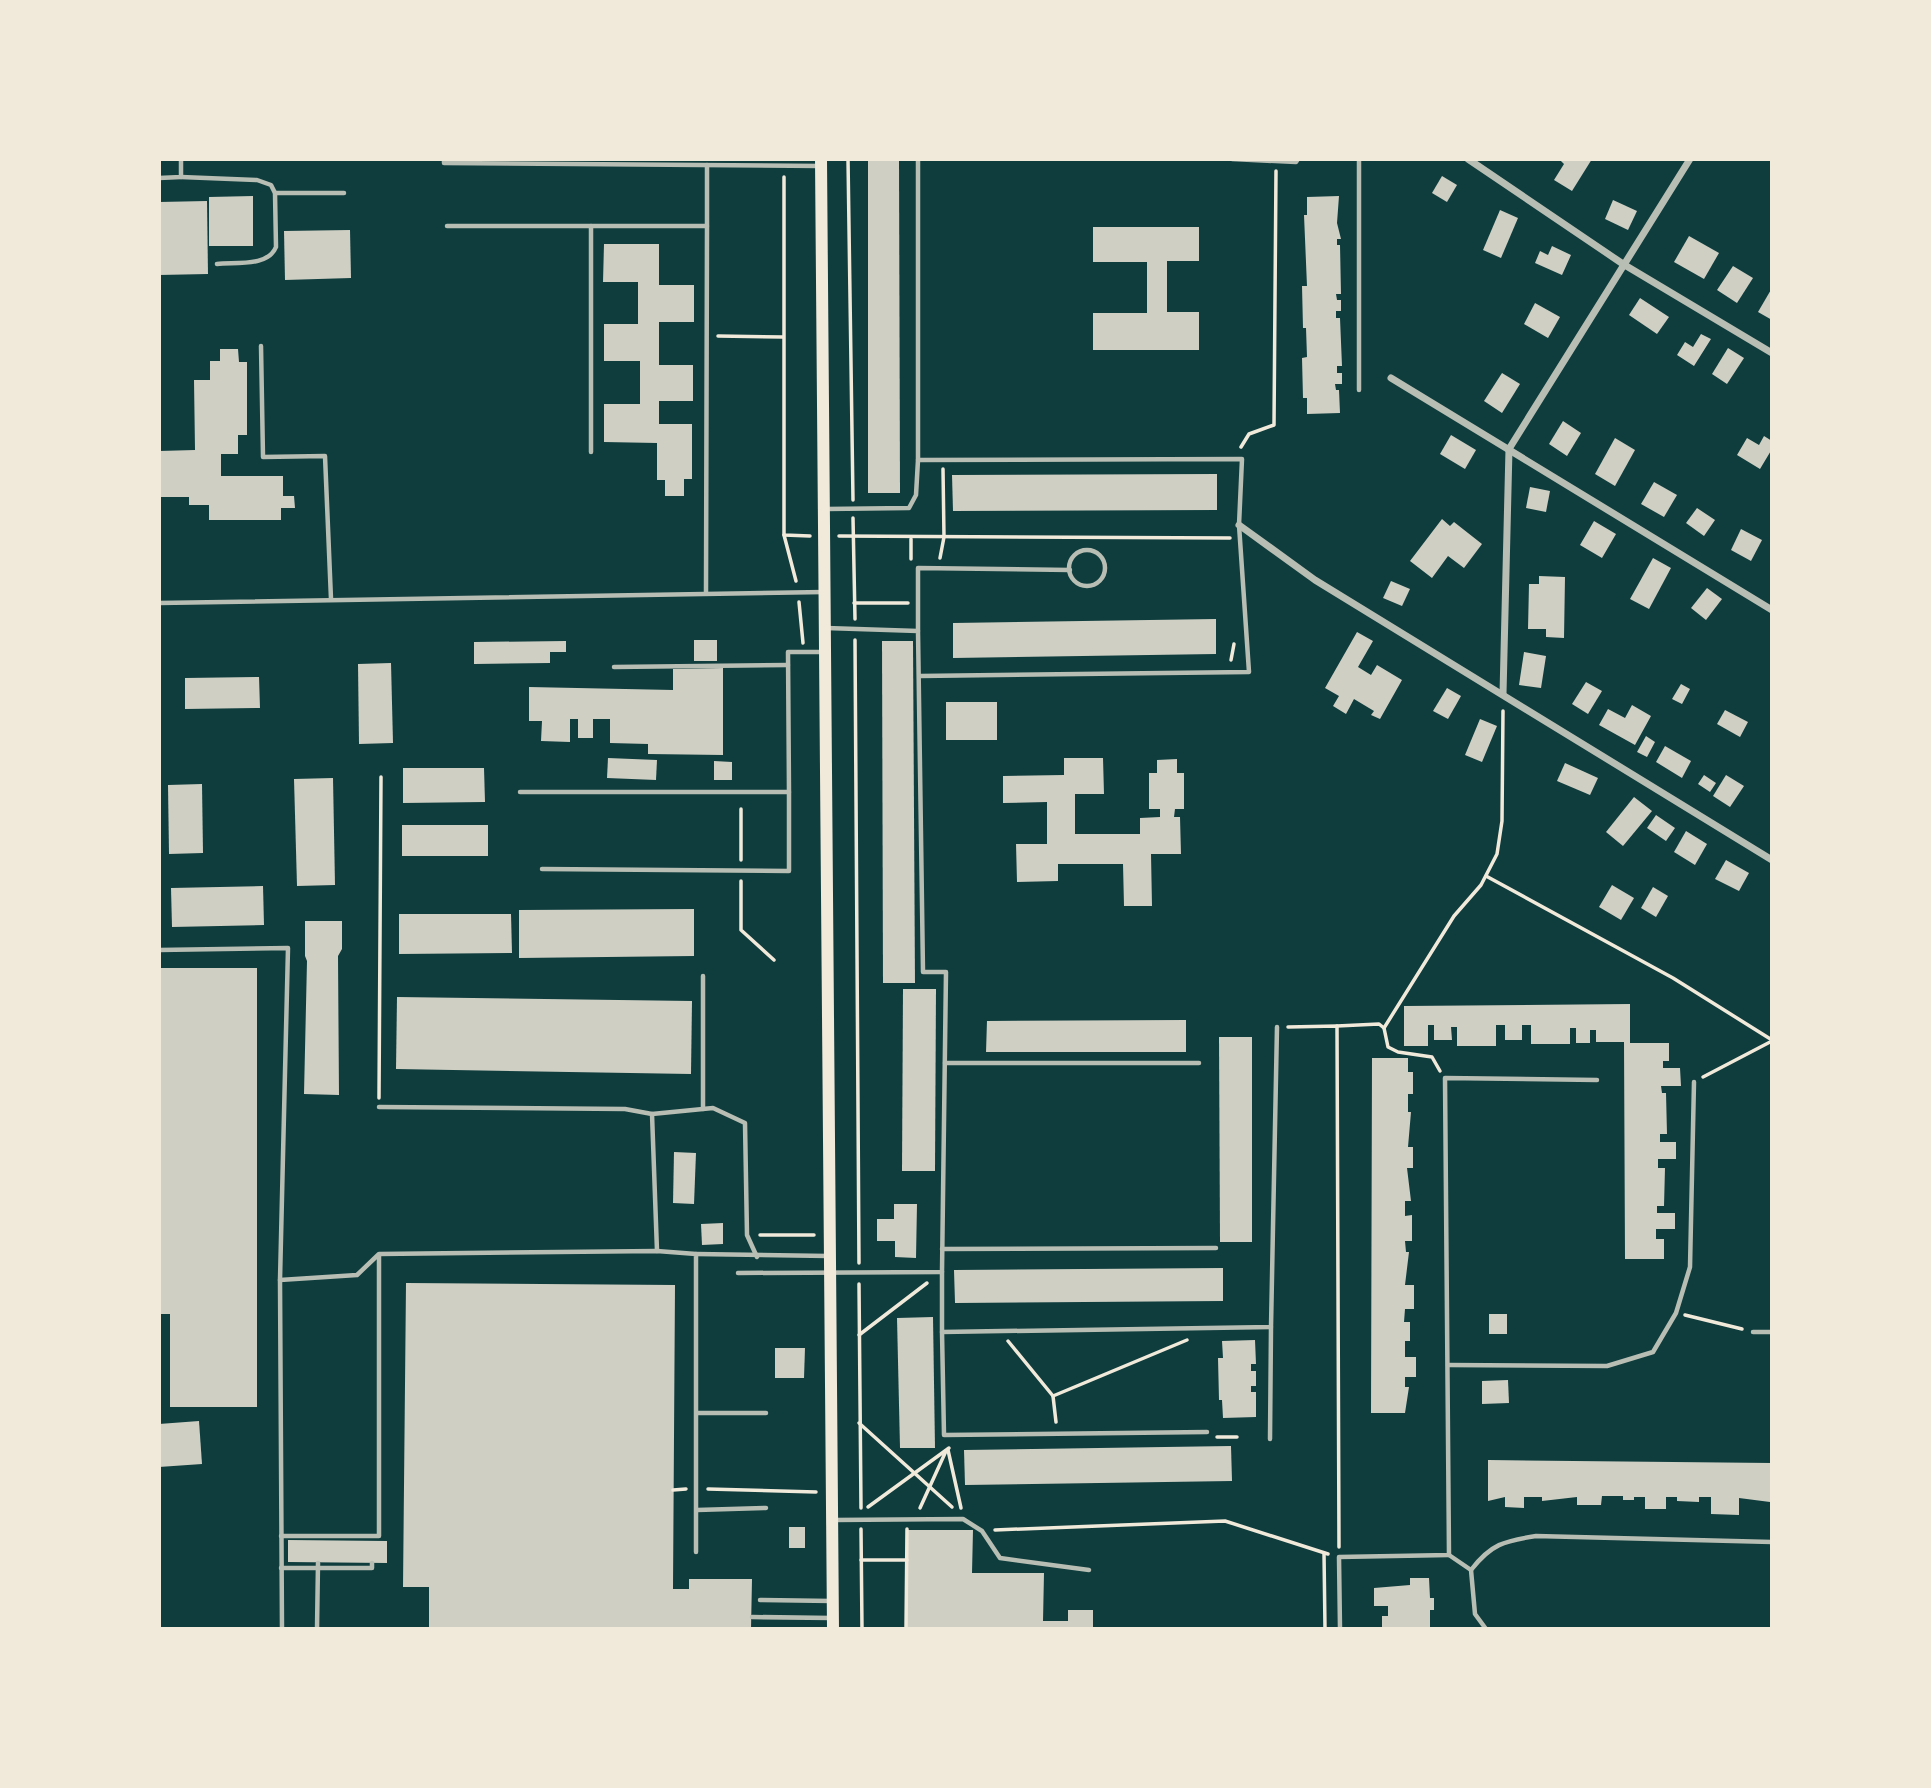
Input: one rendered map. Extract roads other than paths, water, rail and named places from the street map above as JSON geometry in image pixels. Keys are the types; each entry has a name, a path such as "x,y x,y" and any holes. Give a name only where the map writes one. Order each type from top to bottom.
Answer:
{"main road":[{"path":"821,163 833,1623"}],"street":[{"path":"1468,159 1623,264 1772,354"},
{"path":"1503,694 1509,449 1690,159"},
{"path":"1391,378 1772,610"},
{"path":"1236,526 1315,580 1772,860"}],"lane":[{"path":"181,159 181,177"},
{"path":"444,159 444,163 784,166 821,163"},
{"path":"825,509 909,508 916,495 918,159"},
{"path":"1232,159 1280,162 1296,162 1298,159"},
{"path":"1359,159 1359,390"},
{"path":"706,592 707,165"},
{"path":"159,178 257,180 271,185 275,193 274,253 260,261 217,264"},
{"path":"275,193 344,192"},
{"path":"447,226 707,226"},
{"path":"591,226 591,452"},
{"path":"261,346 263,457 325,456 331,599"},
{"path":"918,460 1242,459 1236,526 1249,672 920,676"},
{"path":"1084,550 1096,553 1104,562 1104,575 1090,586 1079,584 1070,570 1071,560 1084,550"},
{"path":"1070,570 918,568 923,972 946,972 942,1272 944,1435 1208,1435"},
{"path":"159,603 706,592 825,593"},
{"path":"825,628 918,631"},
{"path":"542,869 789,872 788,652 826,652"},
{"path":"614,667 788,665"},
{"path":"520,792 789,792"},
{"path":"159,950 288,948 281,1280 282,1629"},
{"path":"703,976 703,1108"},
{"path":"1270,1439 1277,1027"},
{"path":"945,1063 1199,1063"},
{"path":"1449,1555 1445,1078 1597,1080"},
{"path":"1448,1365 1607,1366 1653,1352 1676,1313 1690,1267 1694,1082"},
{"path":"379,1107 625,1109 652,1114 713,1108 745,1123 747,1235 757,1257"},
{"path":"652,1114 657,1251"},
{"path":"943,1249 1216,1248"},
{"path":"281,1280 357,1275 379,1254 657,1251 757,1257 830,1256"},
{"path":"281,1536 373,1539 379,1535 379,1254"},
{"path":"696,1254 696,1552"},
{"path":"738,1273 942,1272"},
{"path":"942,1332 1271,1327"},
{"path":"1753,1332 1772,1332"},
{"path":"697,1413 766,1413"},
{"path":"697,1510 766,1508"},
{"path":"833,1520 963,1519 982,1531 1000,1558 1089,1570"},
{"path":"1486,1629 1475,1614 1471,1570 1486,1550 1509,1540 1536,1536 1772,1542"},
{"path":"1340,1629 1339,1557 1449,1555 1471,1570"},
{"path":"281,1568 297,1565 354,1565 372,1568 372,1563"},
{"path":"317,1629 318,1565"},
{"path":"760,1600 833,1601"},
{"path":"752,1617 833,1623"}]}
